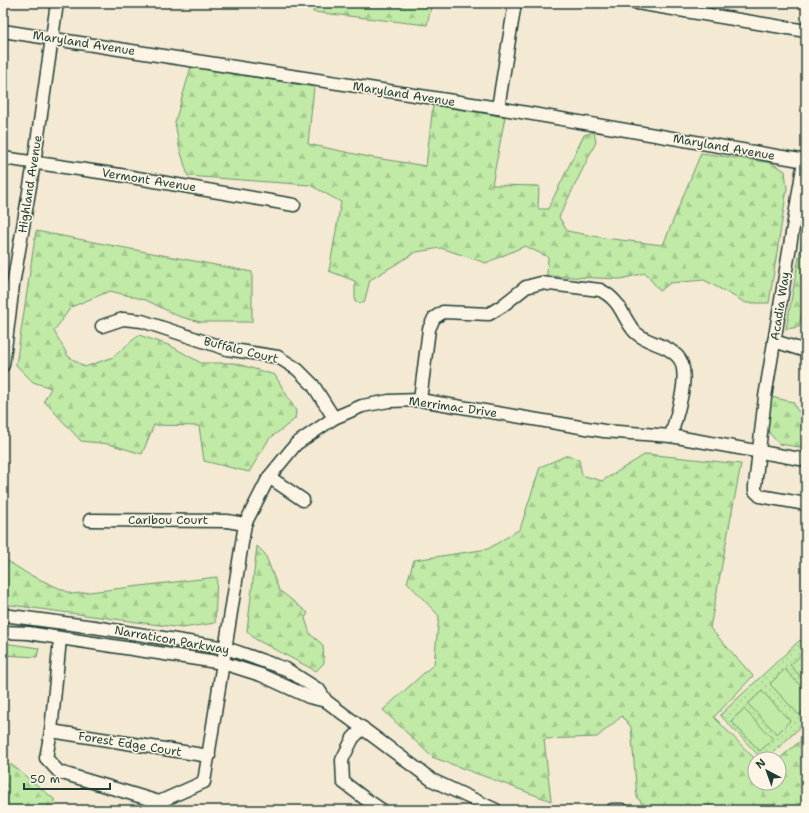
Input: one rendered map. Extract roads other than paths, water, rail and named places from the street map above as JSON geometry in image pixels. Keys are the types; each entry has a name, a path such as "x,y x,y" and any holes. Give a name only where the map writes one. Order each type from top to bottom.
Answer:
{"street":[{"name":"Highland Avenue","path":"3,364 8,284 34,163 57,3"},
{"path":"498,108 515,3"},
{"path":"637,3 806,31"},
{"name":"Maryland Avenue","path":"3,31 498,108 805,161"},
{"name":"Vermont Avenue","path":"3,158 120,175 294,204"},
{"name":"Acadia Way","path":"805,161 765,397 758,451 755,491 757,494 764,497 806,504"},
{"path":"420,400 429,330 434,318 443,312 489,314 502,306 526,287 541,283 600,290 609,294 616,301 630,326 638,335 651,342 668,348 676,354 682,363 684,379 671,436"},
{"name":"Buffalo Court","path":"102,326 123,319 142,321 227,349 278,357 296,369 313,385 334,418"},
{"path":"774,341 806,351"},
{"name":"Merrimac Drive","path":"223,663 245,524 269,476 296,444 334,418 362,406 389,401 420,400 604,431 671,436 806,460"},
{"path":"269,476 303,500"},
{"name":"Caribou Court","path":"90,520 227,521 245,524"},
{"name":"Narraticon Parkway","path":"3,615 94,627 226,648 286,668 319,690 326,701 432,780 496,810"},
{"name":"Narraticon Parkway","path":"3,632 28,633 223,663 261,675 309,697 326,701"},
{"path":"60,639 51,731 46,758 59,772 159,802 204,782 223,663"},
{"path":"362,728 353,738 342,760 343,782 382,810"},
{"name":"Forest Edge Court","path":"51,731 209,756"},
{"path":"612,810 622,810"}]}
